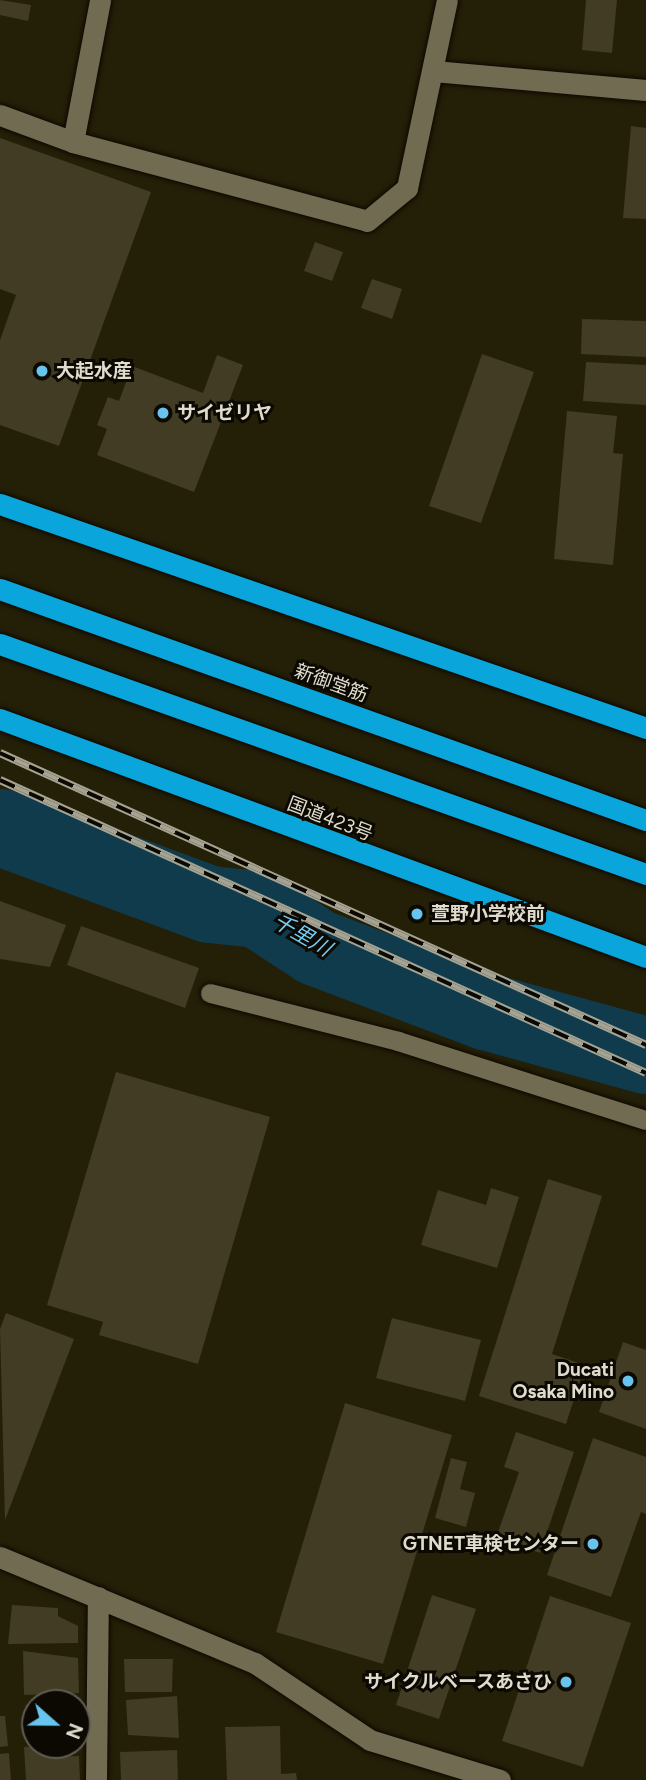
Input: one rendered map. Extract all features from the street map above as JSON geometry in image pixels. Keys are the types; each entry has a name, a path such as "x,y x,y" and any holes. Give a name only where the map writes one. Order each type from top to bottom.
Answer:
{"highway":[{"path":"0,504 646,728"},
{"name":"新御堂筋","path":"0,589 646,820"},
{"path":"0,644 646,874"},
{"name":"国道423号","path":"0,719 646,957"}],"street":[{"path":"74,142 100,0"},
{"path":"0,115 74,142 366,221 407,188 447,0"},
{"path":"433,71 646,90"},
{"path":"0,1557 256,1663 370,1741 500,1780"},
{"path":"96,1780 98,1597"}],"lane":[{"path":"210,993 398,1041 646,1120"}],"building":[{"path":"0,0 31,5 28,21 0,15"},
{"path":"586,0 617,0 612,53 582,50"},
{"path":"631,126 646,128 646,219 623,218"},
{"path":"0,138 151,192 59,446 0,425 0,340 16,295 0,289"},
{"path":"315,242 343,252 332,281 304,271"},
{"path":"372,279 402,289 392,319 361,308"},
{"path":"582,319 646,321 646,357 581,354"},
{"path":"482,354 534,372 481,523 429,506"},
{"name":"サイゼリヤ","path":"217,355 243,365 194,492 97,455 107,429 97,425 108,397 119,401 132,366 203,393"},
{"path":"586,362 646,365 646,405 583,401"},
{"path":"567,411 617,416 613,453 623,454 613,565 554,559"},
{"path":"0,901 66,925 50,967 0,959"},
{"path":"81,926 199,968 185,1008 67,965"},
{"path":"116,1072 270,1117 198,1364 99,1335 103,1322 47,1305"},
{"path":"548,1179 602,1196 552,1354 585,1365 566,1424 479,1396"},
{"path":"491,1188 519,1197 497,1268 421,1245 438,1190 486,1205"},
{"path":"6,1313 74,1339 5,1520 0,1329"},
{"path":"392,1318 481,1340 465,1401 376,1378"},
{"name":"Ducati Osaka Mino","path":"623,1342 646,1350 646,1429 599,1412"},
{"path":"345,1403 452,1435 383,1664 276,1632"},
{"path":"516,1432 574,1452 540,1553 496,1538 519,1472 504,1467"},
{"name":"GTNET車検センター","path":"593,1438 646,1457 646,1514 641,1512 611,1597 547,1575"},
{"path":"451,1458 467,1462 460,1489 475,1493 466,1527 435,1518"},
{"path":"432,1595 476,1609 439,1719 396,1705"},
{"name":"サイクルベースあさひ","path":"550,1596 631,1623 583,1767 502,1741"},
{"path":"12,1605 58,1608 58,1616 78,1626 78,1643 8,1644"},
{"path":"23,1651 78,1658 79,1689 24,1689"},
{"path":"124,1659 173,1659 172,1692 125,1692"},
{"path":"177,1696 179,1738 128,1735 126,1700"},
{"path":"0,1716 5,1716 8,1746 0,1747"},
{"path":"280,1726 281,1774 296,1773 297,1780 227,1780 225,1727"},
{"path":"177,1750 178,1780 121,1780 120,1752"},
{"path":"9,1753 11,1780 0,1780 0,1754"},
{"path":"25,1759 79,1759 80,1780 26,1780"}],"waterway":[{"name":"千里川","path":"0,827 209,904 258,909 316,947 485,1011 646,1055"}],"railway":[{"path":"0,753 646,1045"},
{"path":"0,780 646,1073"}],"place":[{"name":"大起水産","path":"42,371"},
{"name":"サイゼリヤ","path":"163,413"},
{"name":"萱野小学校前","path":"417,914"},
{"name":"Ducati Osaka Mino","path":"628,1381"},
{"name":"GTNET車検センター","path":"593,1544"},
{"name":"サイクルベースあさひ","path":"566,1682"}]}
